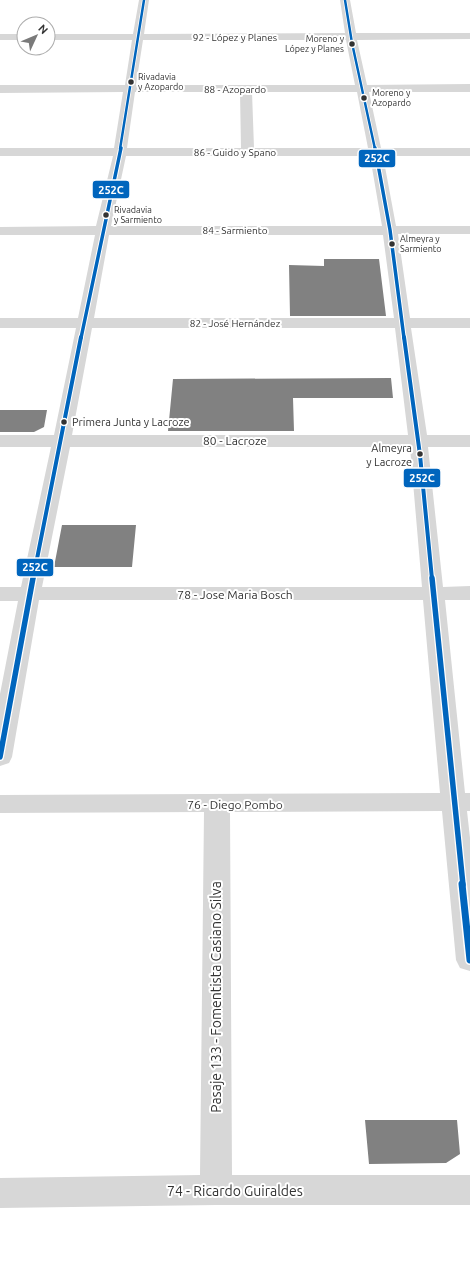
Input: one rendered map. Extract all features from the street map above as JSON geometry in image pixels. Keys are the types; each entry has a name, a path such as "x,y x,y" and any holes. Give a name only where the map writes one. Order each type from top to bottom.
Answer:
{"street":[{"path":"0,756 30,594 120,152 144,0"},
{"path":"345,0 350,36 376,153 390,230 418,441 433,593 462,802 470,960"},
{"name":"92 - López y Planes","path":"56,37 470,36"},
{"path":"0,37 16,37"},
{"name":"88 - Azopardo","path":"0,89 470,88"},
{"path":"246,89 248,152"},
{"name":"86 - Guido y Spano","path":"0,152 470,152"},
{"name":"84 - Sarmiento","path":"0,231 470,230"},
{"name":"82 - José Hernández","path":"0,323 470,323"},
{"name":"80 - Lacroze","path":"0,441 470,441"},
{"name":"78 - Jose Maria Bosch","path":"0,594 470,593"},
{"name":"76 - Diego Pombo","path":"0,804 462,802"},
{"name":"Pasaje 133 - Fomentista Casiano Silva","path":"216,1190 217,804"},
{"name":"74 - Ricardo Guiraldes","path":"0,1193 216,1190 470,1190"}],"building":[{"path":"324,259 379,259 386,316 290,316 289,265 324,266"},
{"path":"391,378 393,398 293,398 294,431 168,431 173,379"},
{"path":"0,410 47,410 44,427 34,432 0,432"},
{"path":"62,525 136,525 132,567 54,567"},
{"path":"365,1120 457,1120 460,1154 446,1163 369,1164"}],"transit line":[{"name":"252C","path":"0,757 30,594 106,214 120,152 144,0"},
{"name":"252C","path":"345,0 352,43 376,153 390,230 420,455 470,960"}],"place":[{"name":"Moreno y López y Planes","path":"352,44"},
{"name":"Rivadavia y Azopardo","path":"131,82"},
{"name":"Moreno y Azopardo","path":"364,98"},
{"name":"Rivadavia y Sarmiento","path":"106,215"},
{"name":"Almeyra y Sarmiento","path":"392,244"},
{"name":"Primera Junta y Lacroze","path":"64,422"},
{"name":"Almeyra y Lacroze","path":"420,454"}]}
